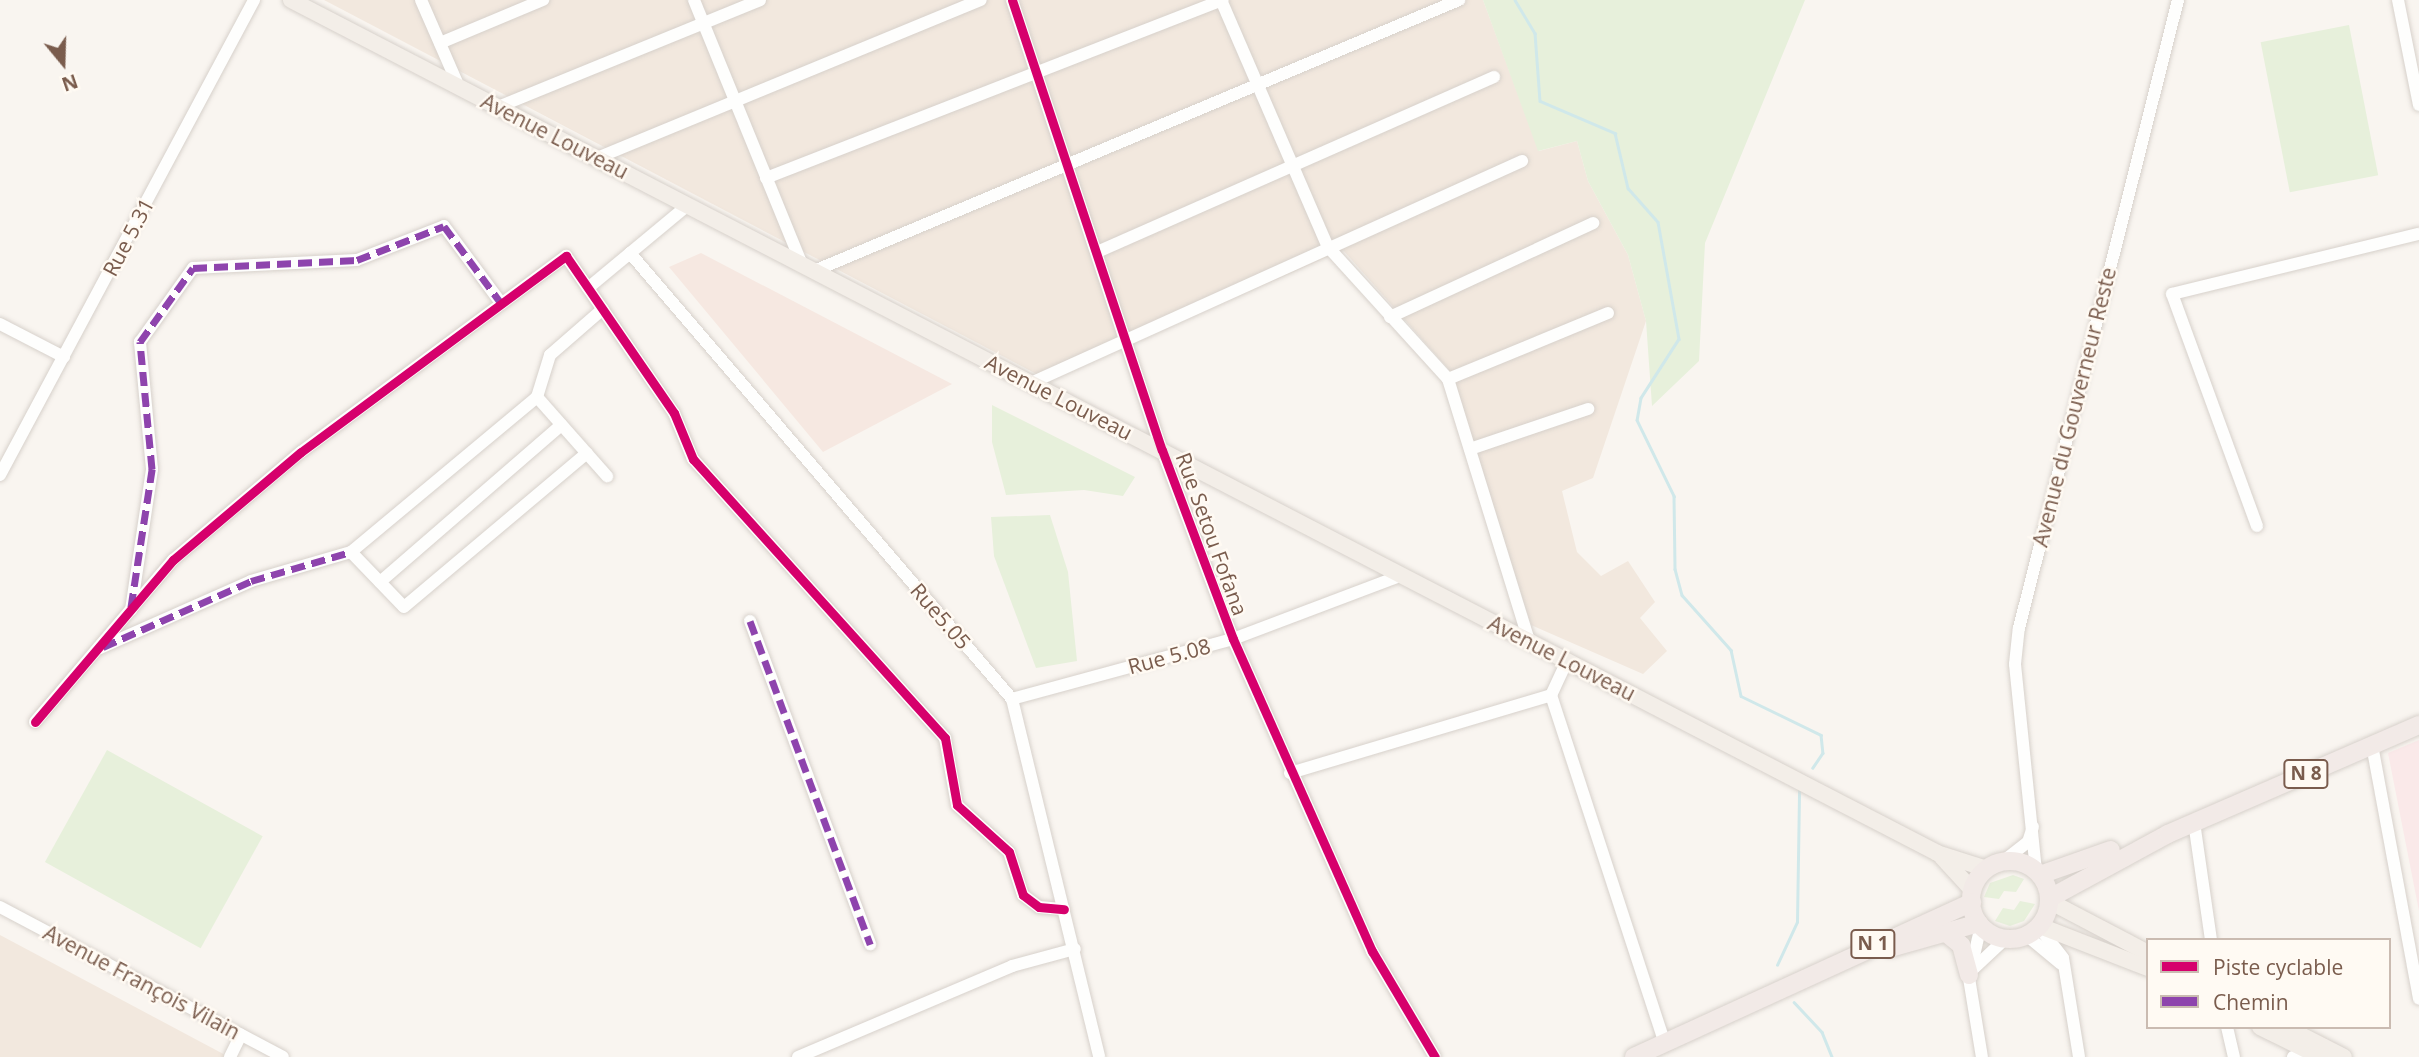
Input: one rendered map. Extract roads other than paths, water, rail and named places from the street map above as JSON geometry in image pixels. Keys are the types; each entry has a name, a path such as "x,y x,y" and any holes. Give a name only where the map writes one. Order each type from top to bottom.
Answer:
{"highway":[{"name":"N 8","path":"2052,897 2194,822 2419,725"},
{"name":"N 8","path":"2038,873 2194,822"},
{"path":"2016,862 2038,873 2052,897 2039,932 2005,939 1980,924 1972,896 1994,866 2016,862"},
{"name":"N 1","path":"1634,1057 1776,992 1972,896"},
{"name":"N 1","path":"1776,992 1903,942 1980,924"},
{"path":"1945,932 1961,945 1969,976"}],"main road":[{"name":"Avenue Louveau","path":"292,0 1937,853 1994,866"},
{"name":"Avenue Louveau","path":"1937,853 1972,896"},
{"path":"2052,897 2146,952"},
{"path":"2039,932 2146,967"},
{"path":"2265,1029 2327,1054"},
{"path":"2289,1029 2327,1054"}],"street":[{"name":"Rue 5.31","path":"0,475 254,0"},
{"path":"421,0 459,87"},
{"path":"440,43 543,0"},
{"path":"694,0 766,178 808,267 1067,165 1459,0"},
{"path":"498,107 760,0"},
{"path":"597,158 981,0"},
{"name":"Rue Setou Fofana","path":"1012,0 1163,450 1233,639 1290,773 1372,951 1436,1057"},
{"path":"766,178 1222,0 1328,247 1448,379 1529,641"},
{"name":"Avenue du Gouverneur Reste","path":"2038,873 2015,664 2019,628 2178,0"},
{"path":"2398,0 2419,105"},
{"path":"1097,252 1494,77"},
{"path":"1031,383 1522,161"},
{"path":"588,288 688,205"},
{"path":"1390,317 1593,223"},
{"path":"131,610 152,470 140,342 193,268 357,260 444,226 501,303"},
{"path":"2257,526 2172,294 2419,233"},
{"name":"Rue5.05","path":"630,253 1012,699 1075,949 1099,1057"},
{"path":"35,722 173,560 301,452 566,256 674,413 692,459 945,738 957,805 1009,852 1023,895 1039,907 1064,909"},
{"path":"96,650 251,582 351,552 537,397 550,355 603,309"},
{"path":"1448,379 1608,313"},
{"path":"0,324 64,357"},
{"path":"537,397 607,476"},
{"path":"1469,450 1588,409"},
{"path":"380,582 561,425"},
{"path":"351,552 404,607 587,453"},
{"name":"Rue 5.08","path":"1012,699 1233,639 1402,575"},
{"path":"750,621 870,944"},
{"path":"1567,661 1551,695 1665,1044"},
{"path":"1290,773 1551,695"},
{"path":"2372,745 2419,999"},
{"path":"1994,866 2028,842 2034,820"},
{"path":"2194,822 2211,938"},
{"name":"Avenue François Vilain","path":"0,906 283,1057"},
{"path":"1980,924 1969,976 1982,1057"},
{"path":"2039,932 2062,966 2080,1057"},
{"path":"2039,932 2062,966"},
{"path":"1969,976 1984,954 2005,939"},
{"path":"799,1057 1012,966 1075,949"},
{"path":"2227,1029 2234,1057"},
{"path":"229,1057 241,1034"},
{"path":"2293,1057 2327,1054"}],"waterway":[{"path":"1515,0 1535,33 1540,101 1615,133 1628,188 1658,222 1679,339 1641,398 1637,420 1674,496 1675,569 1682,595 1731,650 1741,696 1821,735 1823,753 1813,768"},
{"path":"1777,965 1797,922 1799,790"},
{"path":"1794,1002 1822,1032 1832,1057"}]}
